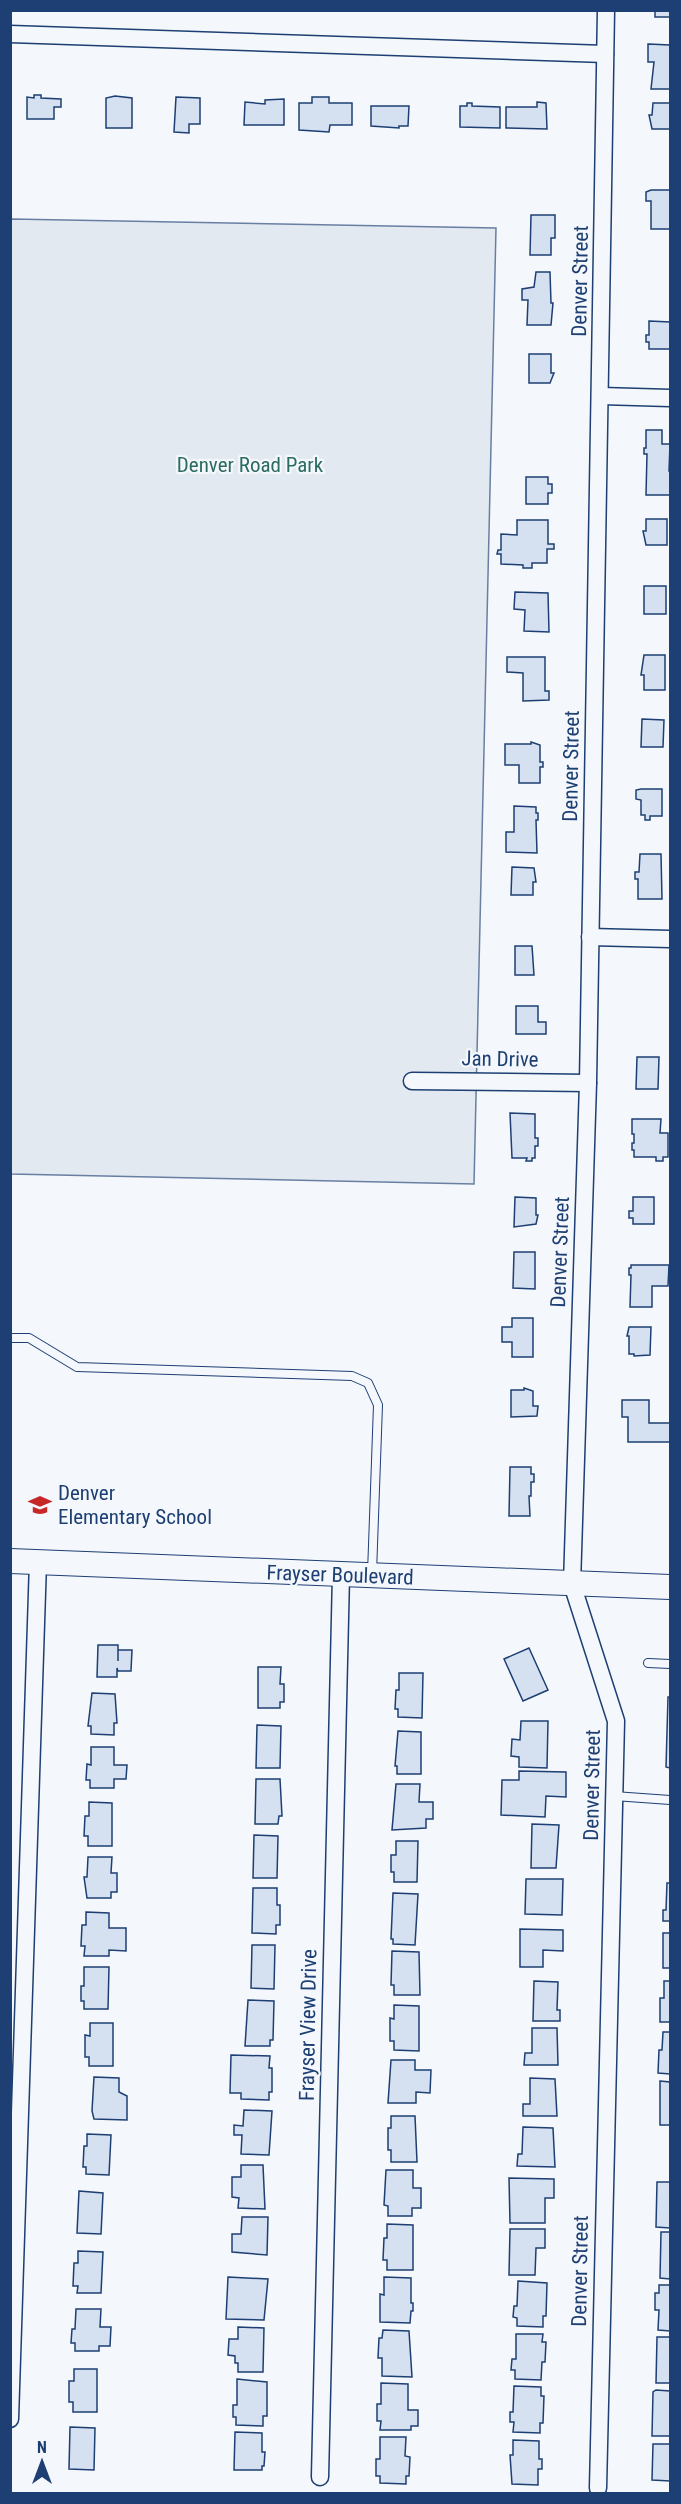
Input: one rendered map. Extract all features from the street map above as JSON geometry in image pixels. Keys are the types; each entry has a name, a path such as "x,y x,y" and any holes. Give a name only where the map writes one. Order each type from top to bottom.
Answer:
{"main road":[{"name":"Frayser Boulevard","path":"10,1561 670,1587"}],"street":[{"name":"Denver Street","path":"597,2488 616,1721 572,1584 588,1083 606,10"},
{"path":"10,34 605,54"},
{"path":"601,396 670,398"},
{"path":"590,937 670,939"},
{"name":"Jan Drive","path":"412,1081 588,1083"},
{"path":"10,2419 38,1562"},
{"name":"Frayser View Drive","path":"320,2477 341,1575"}],"lane":[{"path":"10,1338 29,1338 78,1366 352,1376 369,1383 378,1405 372,1576"},
{"path":"648,1663 670,1664"},
{"path":"614,1796 670,1800"}],"green space":[{"name":"Denver Road Park","path":"11,219 496,228 474,1184 11,1174"}],"building":[{"path":"655,10 670,10 670,17 655,17"},
{"path":"648,44 670,45 670,89 651,89 654,62 648,62"},
{"path":"34,95 41,95 41,98 61,99 61,107 54,107 54,119 27,119 27,97 34,98"},
{"path":"115,96 132,98 132,128 106,128 106,98"},
{"path":"176,97 200,98 200,124 189,124 189,133 174,132"},
{"path":"312,97 329,97 329,103 352,103 352,125 330,125 329,132 299,130 299,103 312,103"},
{"path":"284,99 284,125 244,125 245,102 265,104 265,100"},
{"path":"537,102 546,103 547,129 506,128 506,107 537,107"},
{"path":"467,103 472,103 472,106 500,107 500,128 460,127 460,106 467,106"},
{"path":"653,103 670,103 670,129 652,129 649,115 652,115"},
{"path":"371,106 409,106 408,126 399,126 399,128 371,126"},
{"path":"670,190 670,229 651,229 651,201 646,201 646,192"},
{"path":"531,215 555,215 555,238 551,238 551,255 530,255"},
{"path":"536,272 550,272 551,303 553,303 551,325 527,325 528,300 522,300 522,289 534,287"},
{"path":"649,321 670,322 670,349 649,349 646,335 649,335"},
{"path":"529,354 551,354 551,373 554,373 550,383 529,383"},
{"path":"646,430 662,430 662,444 670,444 670,495 646,495 647,454 644,454 644,448 646,448"},
{"path":"526,477 548,477 548,484 552,484 552,493 548,493 548,504 526,504"},
{"path":"646,519 667,519 667,545 646,545 643,531 646,531"},
{"path":"517,520 548,520 548,544 554,544 554,549 547,549 547,563 532,563 532,568 523,568 523,565 501,564 501,554 497,554 498,550 501,550 501,534 517,535"},
{"path":"644,586 666,586 666,614 644,614"},
{"path":"515,592 548,593 549,632 524,631 525,610 514,609"},
{"path":"644,655 665,655 665,690 644,690 644,675 641,675"},
{"path":"507,657 545,657 545,691 549,691 549,700 523,701 523,673 507,672"},
{"path":"642,719 664,720 663,747 641,747"},
{"path":"531,742 540,745 540,762 543,762 543,767 540,767 540,783 519,783 519,765 505,765 505,744 531,744"},
{"path":"662,789 662,816 650,816 650,820 645,820 645,815 641,815 641,800 636,799 636,790"},
{"path":"514,806 536,807 536,813 538,813 538,820 536,820 537,853 506,852 506,832 514,832"},
{"path":"640,854 661,854 662,899 638,899 638,879 635,879 635,872 639,872"},
{"path":"512,867 534,868 536,882 533,882 533,895 511,895"},
{"path":"515,946 532,946 534,975 515,975"},
{"path":"516,1006 538,1006 538,1022 546,1022 546,1034 516,1034"},
{"path":"637,1057 659,1057 658,1089 636,1089"},
{"path":"510,1113 535,1114 535,1138 538,1138 538,1146 535,1146 535,1158 532,1158 532,1161 526,1161 527,1158 512,1158"},
{"path":"632,1119 661,1119 660,1133 668,1133 668,1157 663,1157 663,1161 656,1161 656,1157 634,1157"},
{"path":"515,1197 536,1198 536,1215 538,1215 536,1224 514,1227"},
{"path":"633,1197 654,1197 654,1224 633,1224 633,1218 629,1218 629,1211 633,1211"},
{"path":"514,1252 535,1252 535,1289 513,1288"},
{"path":"631,1265 669,1265 668,1286 652,1286 652,1307 630,1307 631,1275 629,1275 629,1268"},
{"path":"512,1318 533,1318 533,1357 512,1357 512,1342 502,1342 502,1327 512,1327"},
{"path":"629,1327 651,1327 650,1355 629,1354 629,1336 627,1336"},
{"path":"524,1388 533,1391 533,1406 538,1406 537,1416 511,1417 511,1390 524,1390"},
{"path":"622,1400 649,1400 649,1423 670,1423 670,1442 628,1442 628,1417 622,1417"},
{"path":"510,1467 531,1467 531,1474 534,1474 534,1482 531,1482 531,1496 529,1496 530,1516 509,1516"},
{"path":"98,1645 118,1645 118,1650 132,1650 131,1671 118,1671 117,1668 117,1677 97,1677"},
{"path":"529,1648 548,1690 523,1701 504,1659"},
{"path":"258,1667 281,1667 280,1684 284,1684 284,1702 280,1702 280,1708 258,1708"},
{"path":"399,1673 423,1673 422,1718 398,1717 398,1709 395,1709 396,1690 399,1690"},
{"path":"92,1693 115,1694 117,1723 114,1723 114,1735 91,1734 91,1726 88,1726"},
{"path":"668,1697 670,1697 670,1768 666,1767"},
{"path":"521,1721 548,1721 547,1768 519,1767 519,1757 511,1756 512,1739 520,1740"},
{"path":"257,1725 281,1726 280,1768 256,1768"},
{"path":"398,1731 421,1732 421,1774 397,1774 397,1766 395,1766"},
{"path":"91,1747 114,1747 114,1765 127,1765 126,1779 114,1779 114,1788 90,1788 90,1780 86,1780 87,1764 91,1765"},
{"path":"519,1771 566,1772 566,1797 546,1796 545,1817 501,1815 502,1780 519,1780"},
{"path":"256,1779 280,1779 282,1816 279,1816 278,1824 255,1824"},
{"path":"396,1784 420,1784 419,1802 433,1802 433,1819 426,1819 426,1828 392,1830"},
{"path":"89,1802 112,1803 112,1846 88,1846 88,1836 84,1836 85,1816 89,1816"},
{"path":"532,1824 559,1825 556,1868 531,1868"},
{"path":"254,1835 278,1836 277,1878 253,1878"},
{"path":"396,1841 418,1841 417,1882 394,1882 394,1872 391,1872 391,1855 396,1855"},
{"path":"88,1857 112,1857 111,1873 117,1873 117,1892 111,1892 111,1898 87,1898 84,1877 87,1877"},
{"path":"526,1879 563,1879 562,1915 525,1914"},
{"path":"667,1883 670,1883 670,1921 663,1921 663,1910 666,1910"},
{"path":"253,1888 277,1888 280,1925 276,1925 276,1934 252,1933"},
{"path":"393,1893 418,1894 415,1945 393,1944 393,1939 391,1939"},
{"path":"86,1912 109,1913 109,1928 126,1928 126,1951 109,1950 109,1956 84,1956 85,1946 81,1946 82,1925 86,1925"},
{"path":"520,1929 563,1930 563,1951 543,1950 543,1967 520,1967"},
{"path":"663,1933 670,1933 670,1968 663,1968"},
{"path":"252,1945 275,1945 274,1989 251,1988"},
{"path":"392,1951 419,1952 420,1995 394,1995 394,1985 391,1985"},
{"path":"84,1967 109,1967 108,2009 84,2009 84,2001 81,2001 81,1986 84,1986"},
{"path":"534,1981 558,1982 557,2010 560,2010 560,2021 533,2021"},
{"path":"664,1981 670,1981 670,2022 660,2022 660,1998 664,1998"},
{"path":"248,2000 274,2001 273,2040 270,2040 270,2046 245,2046"},
{"path":"394,2005 419,2006 419,2051 394,2050 394,2041 390,2041 390,2018 394,2019"},
{"path":"90,2023 113,2023 113,2066 89,2066 89,2057 85,2057 85,2035 90,2036"},
{"path":"532,2028 557,2028 558,2065 524,2065 525,2053 532,2053"},
{"path":"663,2032 670,2032 670,2074 658,2073"},
{"path":"231,2055 270,2056 272,2092 269,2092 269,2100 241,2099 241,2093 230,2093"},
{"path":"391,2060 415,2060 415,2070 431,2070 430,2093 416,2092 416,2103 388,2103"},
{"path":"94,2077 119,2078 119,2092 127,2096 127,2120 94,2119 92,2111"},
{"path":"530,2078 555,2079 557,2116 523,2116 523,2104 530,2104"},
{"path":"660,2081 670,2082 670,2125 660,2125"},
{"path":"244,2110 272,2111 269,2155 241,2154 242,2135 234,2135 234,2125 243,2126"},
{"path":"391,2116 415,2116 417,2162 391,2162 391,2150 388,2150 388,2128 391,2128"},
{"path":"523,2127 553,2128 555,2167 517,2166 518,2154 522,2154"},
{"path":"87,2134 111,2135 109,2175 86,2174 86,2167 83,2167"},
{"path":"241,2165 263,2165 265,2209 238,2208 239,2198 232,2197 232,2177 241,2177"},
{"path":"386,2170 413,2170 413,2188 421,2188 421,2208 412,2208 412,2216 388,2216 388,2206 384,2205"},
{"path":"509,2178 554,2179 554,2198 545,2198 545,2223 510,2223"},
{"path":"657,2182 670,2182 670,2228 656,2227"},
{"path":"79,2191 103,2193 101,2234 77,2233"},
{"path":"242,2217 268,2217 267,2255 232,2252 232,2234 241,2234"},
{"path":"387,2224 413,2225 413,2270 387,2270 387,2260 383,2260"},
{"path":"510,2229 545,2229 545,2248 536,2248 535,2275 509,2275"},
{"path":"661,2232 670,2232 670,2279 660,2278"},
{"path":"78,2251 103,2252 101,2293 77,2293 78,2286 73,2286 74,2263 78,2263"},
{"path":"228,2277 268,2279 264,2320 226,2319"},
{"path":"384,2277 411,2278 413,2311 411,2311 410,2323 380,2322 380,2294 384,2295"},
{"path":"518,2281 547,2283 546,2316 543,2316 543,2327 517,2326 517,2318 513,2317 514,2306 517,2306"},
{"path":"659,2285 670,2285 670,2331 658,2330 659,2310 655,2310 655,2293 659,2293"},
{"path":"76,2309 101,2309 100,2327 111,2327 110,2346 99,2346 99,2351 75,2351 75,2343 71,2343 72,2329 75,2329"},
{"path":"238,2327 264,2328 263,2372 238,2372 235,2356 228,2355 229,2339 238,2339"},
{"path":"383,2330 409,2331 412,2377 382,2376 382,2358 378,2358 379,2338 382,2338"},
{"path":"516,2334 543,2334 542,2342 546,2342 541,2380 515,2379 515,2370 511,2370 512,2359 516,2359"},
{"path":"657,2337 670,2337 670,2383 656,2383"},
{"path":"74,2369 97,2369 97,2412 73,2412 73,2402 69,2402 69,2381 74,2381"},
{"path":"237,2379 267,2382 267,2416 263,2416 263,2426 236,2425 233,2405 237,2405"},
{"path":"381,2383 408,2384 408,2410 418,2410 418,2426 411,2426 411,2430 380,2430 381,2421 377,2421 377,2404 381,2404"},
{"path":"514,2386 541,2387 541,2396 544,2396 543,2423 540,2423 540,2433 513,2432 514,2422 510,2422 510,2412 513,2412"},
{"path":"656,2390 670,2391 670,2436 652,2436 653,2392"},
{"path":"70,2427 95,2428 94,2470 69,2469"},
{"path":"235,2432 262,2433 262,2452 265,2452 262,2470 234,2470"},
{"path":"380,2437 406,2437 405,2456 410,2457 406,2484 380,2483 380,2476 376,2476 376,2459 380,2459"},
{"path":"513,2440 539,2441 539,2459 542,2459 542,2469 538,2469 538,2485 512,2484 510,2455 513,2455"},
{"path":"653,2444 670,2444 670,2481 652,2480"}],"place":[{"name":"Denver Elementary School","path":"40,1505"}]}
